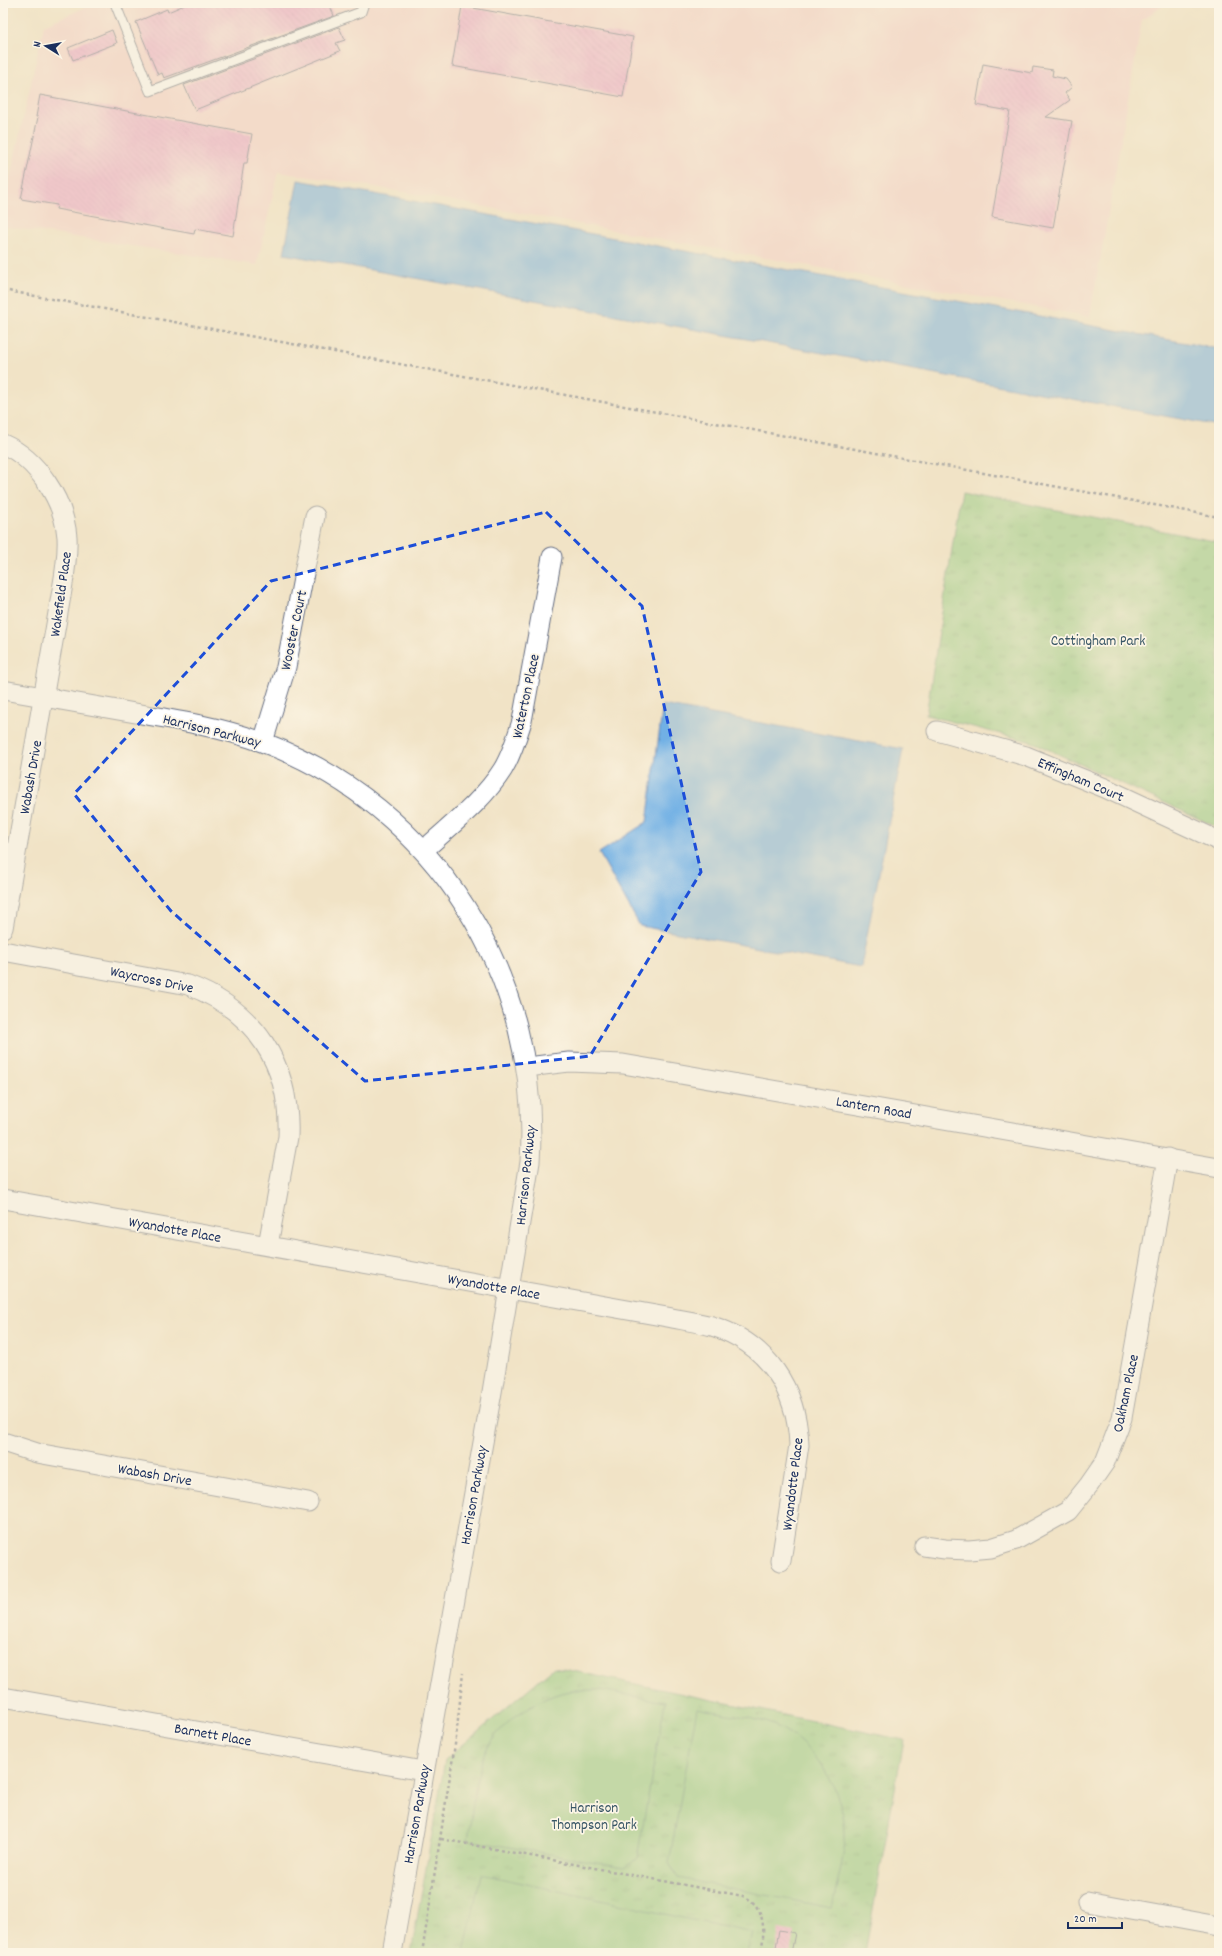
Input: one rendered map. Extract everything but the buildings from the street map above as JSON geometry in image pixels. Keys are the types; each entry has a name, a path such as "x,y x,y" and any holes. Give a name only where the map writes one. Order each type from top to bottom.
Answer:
{"street":[{"name":"Wakefield Place","path":"3,444 21,455 43,478 61,510 67,537 66,570 44,697"},
{"name":"Wooster Court","path":"263,742 286,667 315,516"},
{"name":"Waterton Place","path":"424,850 489,787 503,769 515,742 522,721 552,557"},
{"name":"Harrison Parkway","path":"3,690 187,722 223,730 263,742 294,756 335,778 397,824 424,850 442,872 459,896 483,936 500,972 516,1020 527,1067 532,1110 530,1162 392,1953"},
{"name":"Wabash Drive","path":"3,928 44,697"},
{"name":"Effingham Court","path":"937,731 1026,756 1105,788 1219,841"},
{"name":"Waycross Drive","path":"3,951 188,985 205,991 225,1003 246,1019 262,1040 276,1064 286,1098 288,1137 268,1245"},
{"name":"Lantern Road","path":"527,1067 569,1062 623,1064 1219,1168"},
{"name":"Oakham Place","path":"924,1546 944,1549 969,1550 991,1548 1016,1540 1042,1527 1068,1511 1105,1462 1122,1418 1168,1158"},
{"name":"Wyandotte Place","path":"3,1199 268,1245 711,1326 753,1347 773,1367 789,1392 799,1427 799,1445 796,1474 781,1561"},
{"name":"Wabash Drive","path":"3,1442 37,1453 308,1502"},
{"name":"Barnett Place","path":"3,1697 423,1771"},
{"path":"1087,1902 1219,1926"}],"lane":[{"path":"115,3 150,91 361,12 364,3"}],"path":[{"path":"3,290 1219,517"},
{"path":"422,1953 456,1738 463,1667"},
{"path":"441,1839 743,1896 750,1899 756,1905 764,1924 765,1933 761,1953"}],"highlighted area":[{"path":"546,512 642,606 701,872 590,1056 365,1081 171,911 74,794 271,581"}],"shaded area":[{"path":"96,3 1167,3 1142,20 1090,317 376,187 278,172 257,265 3,226 3,210 44,25"}],"green space":[{"name":"Cottingham Park","path":"961,491 1219,542 1219,828 1032,742 926,715"},
{"name":"Harrison Thompson Park","path":"554,1667 904,1740 865,1953 411,1953 445,1760"},
{"path":"575,1690 601,1690 665,1702 637,1858 625,1867 468,1840 479,1771 487,1748 496,1735 506,1724 532,1705 561,1693"},
{"path":"697,1708 758,1720 783,1729 812,1753 824,1768 840,1803 844,1821 845,1839 842,1864 832,1908 678,1878 669,1863"},
{"path":"481,1874 752,1933 747,1953 464,1953"}],"water":[{"path":"298,180 1219,349 1219,426 284,254"},
{"path":"663,705 903,749 861,967 640,926 599,853 647,822"}]}
